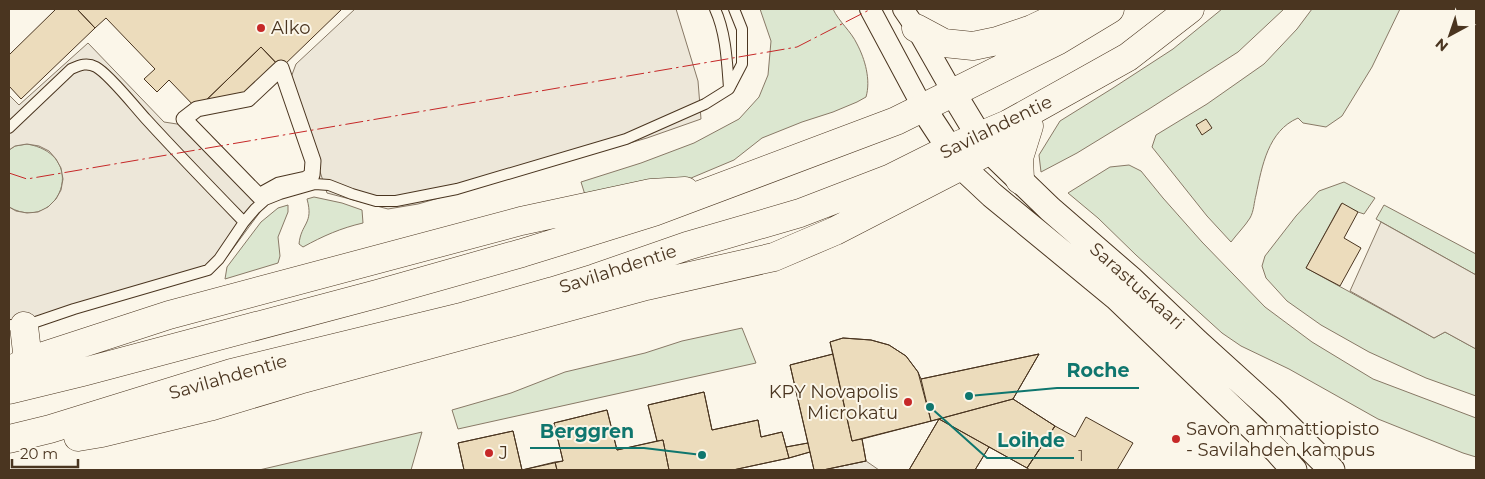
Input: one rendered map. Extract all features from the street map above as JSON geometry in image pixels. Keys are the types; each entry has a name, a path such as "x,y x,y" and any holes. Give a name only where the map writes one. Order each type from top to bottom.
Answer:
{"main road":[{"path":"910,18 944,43 973,46 997,41 1032,29 1074,9"},
{"path":"9,390 216,338 377,294 522,253 644,215 896,121 1057,41 1110,9"},
{"name":"Savilahdentie","path":"9,439 59,426 231,374 465,316 569,286 686,246 800,213 892,178 955,158 984,143 1008,124 1128,57 1190,9"},
{"path":"1020,180 1019,158 1029,126 1054,98"},
{"path":"984,143 1029,126"},
{"path":"9,448 102,432 209,407 299,380 646,286 774,257 835,231 955,158"},
{"path":"16,325 18,366 169,315 521,221 651,193 712,189"}],"street":[{"path":"870,9 924,108"},
{"path":"910,18 953,93"},
{"path":"281,68 313,161 312,175 306,179 279,185 259,196 184,119 197,108 248,99 281,68"},
{"name":"Sarastuskaari","path":"953,93 984,143 1020,180 1050,209 1132,280 1271,409 1332,470"},
{"name":"Sarastuskaari","path":"924,108 955,158 992,195 1116,297 1294,470"}],"lane":[{"path":"715,9 719,18 725,49 730,89"},
{"path":"16,325 208,270 219,259 244,222 265,200 315,184 329,185 376,201 396,201 457,189 626,139 704,104 730,89 742,64 742,29 734,9"},
{"path":"9,128 71,69 82,64 90,64 98,68 112,81 166,142 244,222"}],"green space":[{"path":"760,9 833,9 854,39 862,56 868,84 866,97 833,112 762,138 734,160 684,181 586,198 581,182 641,163 694,143 739,119 759,97 768,75 771,41"},
{"path":"1222,9 1284,9 1238,52 1077,153 1041,172 1039,155 1060,121 1173,49"},
{"path":"1312,9 1400,9 1372,67 1342,116 1326,127 1303,123 1298,118 1280,131 1273,140 1264,161 1251,215 1231,242 1207,216 1152,147 1156,135 1207,104 1264,64 1297,29"},
{"path":"27,144 47,151 58,162 62,176 60,190 53,202 41,211 26,213 9,207 9,150 15,146"},
{"path":"1129,165 1141,171 1202,242 1265,307 1312,342 1373,379 1476,418 1476,457 1378,419 1289,369 1241,346 1222,333 1098,218 1068,193 1110,167"},
{"path":"1344,182 1375,198 1364,214 1341,204 1306,268 1434,338 1445,332 1476,349 1476,396 1426,378 1369,352 1321,325 1287,301 1266,278 1262,266 1265,256 1296,216 1319,191"},
{"path":"314,197 342,203 362,210 363,223 332,233 303,247 299,244 309,214 307,199"},
{"path":"288,205 288,212 278,237 280,256 278,263 225,279 227,267 261,222 278,208"},
{"path":"1384,205 1476,254 1476,275 1376,219"},
{"path":"742,328 756,363 458,429 452,410 511,393 565,372 645,353 682,341"},
{"path":"422,432 411,470 259,470"}],"shaded area":[{"path":"355,9 676,9 698,81 701,119 647,138 418,204 388,209 327,193 290,80 296,64"},
{"path":"88,43 164,122 190,126 263,208 226,258 208,275 9,327 9,207 16,211 27,213 38,212 48,207 61,190 63,179 61,168 49,151 39,146 27,144 15,146 9,150 9,95 19,105"},
{"path":"1381,222 1476,275 1476,349 1445,332 1434,338 1350,291"},
{"path":"866,461 879,470 823,470"}],"building":[{"path":"56,9 77,9 95,28 21,99 9,86 9,55"},
{"path":"77,9 342,9 281,68 261,47 197,109 169,80 157,92 144,79 155,69 106,18 95,28"},
{"path":"261,47 281,68 248,99 197,109"},
{"path":"1206,119 1212,128 1202,135 1196,125"},
{"path":"1342,203 1358,212 1344,238 1361,248 1340,286 1306,268"},
{"name":"KPY Novapolis Microkatu","path":"843,338 871,340 889,345 906,356 921,379 1039,354 1013,399 1055,426 1027,468 989,447 975,470 909,470 939,419 862,439 866,461 823,470 814,470 810,452 733,470 522,470 563,461 554,423 607,410 617,450 657,441 648,405 704,392 712,430 758,420 761,437 782,432 786,447 808,443 790,365 833,354 830,342"},
{"path":"843,338 871,340 889,345 906,356 918,372 931,421 852,441 830,342"},
{"path":"833,354 852,441 862,439 866,461 823,470 814,470 790,365"},
{"path":"1039,354 1013,399 931,421 921,379"},
{"path":"704,392 712,430 758,420 761,437 782,432 789,458 733,470 669,470 663,440 657,441 648,405"},
{"path":"1013,399 1055,426 1027,468 939,419"},
{"path":"607,410 617,450 663,440 669,470 557,470 555,462 563,461 554,423"},
{"path":"1086,417 1133,443 1117,470 1030,470 1027,468 1055,426 1075,437"},
{"path":"939,419 989,447 975,470 909,470"},
{"name":"J","path":"513,431 522,470 464,470 458,443"},
{"name":"J","path":"513,431 522,470 464,470 458,443"},
{"path":"808,443 810,452 789,458 786,447"},
{"path":"555,462 557,470 522,470"}],"power":[{"path":"9,173 27,179 797,47 871,9"}],"place":[{"name":"Alko","path":"261,28"},
{"name":"Roche","path":"969,396"},
{"name":"KPY Novapolis Microkatu","path":"908,402"},
{"name":"Loihde","path":"930,407"},
{"name":"Savon ammattiopisto - Savilahden kampus","path":"1176,439"},
{"name":"J","path":"489,453"},
{"name":"Berggren","path":"702,455"}]}
